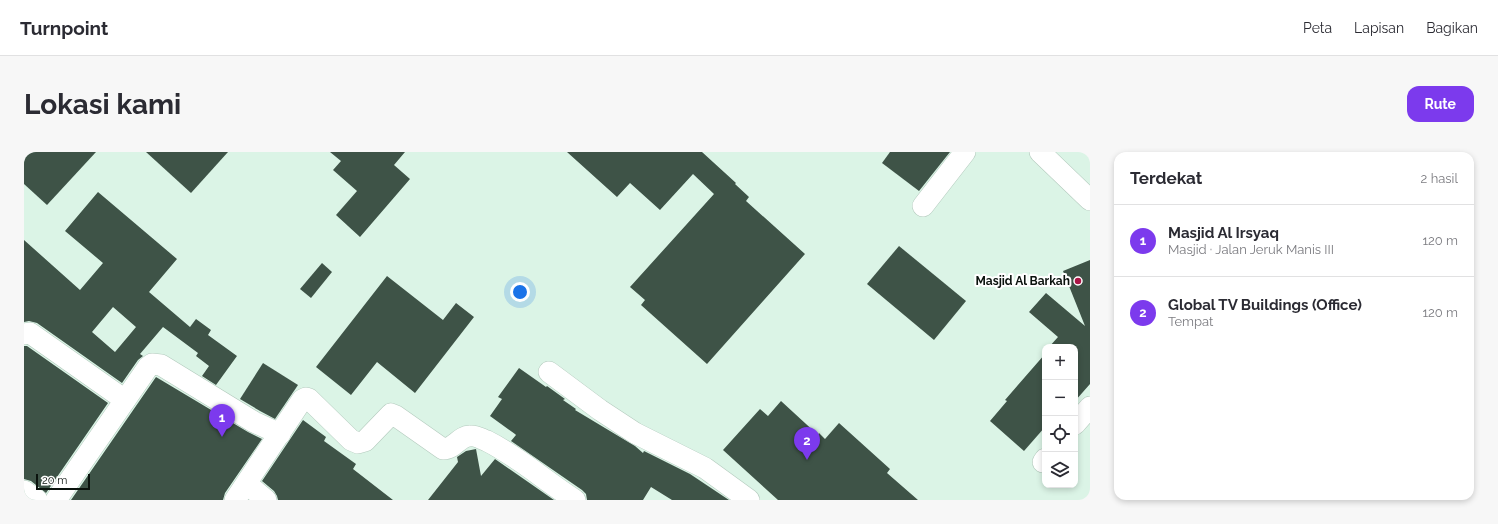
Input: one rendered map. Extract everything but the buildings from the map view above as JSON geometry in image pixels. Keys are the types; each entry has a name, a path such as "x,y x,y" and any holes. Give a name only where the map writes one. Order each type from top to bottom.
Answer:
{"street":[{"path":"923,206 965,152"},
{"path":"1040,152 1090,200"},
{"path":"24,334 30,333 125,400"},
{"path":"56,500 148,367 152,364 156,363 161,365 254,422 280,434"},
{"path":"549,372 600,410 635,433 706,468 749,500"},
{"path":"266,500 241,492 302,400 309,398 351,440 358,443 365,441 391,414 396,416 443,450 451,448 463,437 469,435 476,436 507,452 575,500"},
{"path":"1078,420 1090,406"},
{"path":"24,491 37,500"}],"place":[{"name":"Masjid Al Barkah","path":"1078,281"},
{"name":"Masjid Al Irsyaq","path":"222,437"},
{"name":"Global TV Buildings (Office)","path":"807,460"}]}
